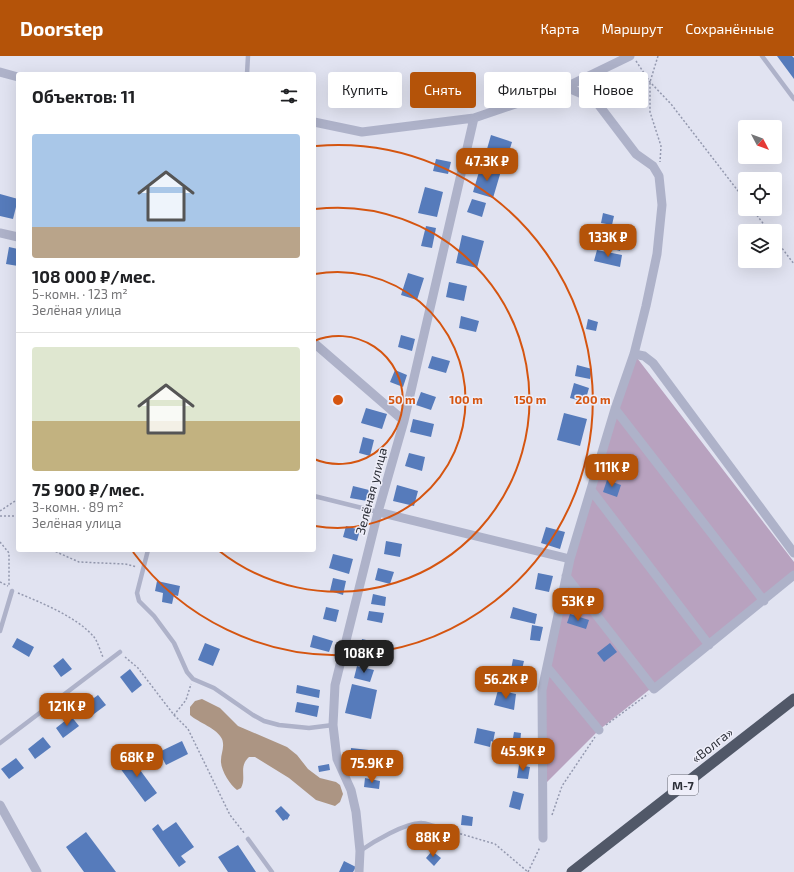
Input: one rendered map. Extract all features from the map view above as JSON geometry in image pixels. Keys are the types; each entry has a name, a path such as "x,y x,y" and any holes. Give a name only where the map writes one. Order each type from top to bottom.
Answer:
{"highway":[{"name":"«Волга»","path":"572,872 794,699"}],"street":[{"path":"571,85 632,56"},
{"path":"0,72 16,76"},
{"path":"544,838 542,690 570,559 614,409 634,354 656,262 661,227 662,206 660,176 653,166 636,154 598,104 587,96 571,89"},
{"path":"316,122 362,132 474,118 504,108"},
{"name":"Зелёная улица","path":"359,872 360,851 356,812 351,790 337,759 333,725 335,685 378,512 404,422 474,118"},
{"path":"0,233 16,237"},
{"path":"316,345 404,422"},
{"path":"634,354 644,356 653,362 794,553"},
{"path":"614,409 764,601"},
{"path":"590,490 709,645"},
{"path":"378,512 570,559"},
{"path":"566,576 654,689 764,601 794,575"},
{"path":"547,667 599,730"},
{"path":"0,805 34,871"}],"lane":[{"path":"247,72 248,56"},
{"path":"762,56 794,98"},
{"path":"316,496 378,512"},
{"path":"147,552 137,593 139,601 154,616 174,643 186,672 193,679 214,688 264,721 279,725 309,728 333,725"},
{"path":"0,631 12,590"},
{"path":"0,743 120,652"},
{"path":"360,851 378,838 414,824 422,823 434,826"},
{"path":"248,839 272,872"}],"path":[{"path":"632,56 650,82 671,104 738,191"},
{"path":"658,56 650,82 650,112 661,146 660,176"},
{"path":"757,216 764,224"},
{"path":"782,248 794,264"},
{"path":"0,511 16,500"},
{"path":"0,516 16,516"},
{"path":"0,542 9,553 8,586"},
{"path":"56,552 79,562 126,564 143,568"},
{"path":"0,582 12,590 50,606 80,625 94,637 106,663"},
{"path":"120,652 138,668 174,715 188,729 230,815 248,839"},
{"path":"174,715 186,700 193,679"},
{"path":"552,816 562,786 599,730 654,689"},
{"path":"434,826 495,844 528,872 544,838"}],"shaded area":[{"path":"634,354 794,562 794,574 599,730 544,785 542,690 566,576"},
{"path":"202,699 220,708 238,726 287,747 297,755 308,769 320,778 336,782 340,785 343,794 340,802 335,806 316,800 289,778 255,757 249,757 244,765 243,784 241,788 237,790 234,788 222,768 221,760 223,745 220,735 190,715 190,707 195,701"}],"building":[{"path":"777,56 792,56 794,58 794,79"},
{"path":"491,135 512,142 508,155 487,149"},
{"path":"436,159 451,162 448,174 433,171"},
{"path":"481,165 501,171 493,198 473,192"},
{"path":"425,187 443,192 437,217 418,213"},
{"path":"0,194 16,198 16,207 13,219 0,216"},
{"path":"472,199 486,203 482,217 467,212"},
{"path":"603,213 614,216 612,225 601,223"},
{"path":"426,226 436,228 432,248 421,246"},
{"path":"607,233 624,237 620,251 603,246"},
{"path":"462,235 484,241 477,268 456,263"},
{"path":"9,247 16,249 16,266 6,264"},
{"path":"597,250 622,255 620,267 594,261"},
{"path":"408,273 424,278 417,300 401,295"},
{"path":"449,282 467,286 464,301 446,297"},
{"path":"461,316 479,321 476,332 459,328"},
{"path":"588,319 598,322 596,331 586,329"},
{"path":"401,335 415,339 412,351 398,347"},
{"path":"432,356 450,361 446,373 428,368"},
{"path":"577,365 592,369 590,379 575,376"},
{"path":"395,370 407,375 403,387 390,382"},
{"path":"574,383 589,388 585,402 570,398"},
{"path":"421,392 436,397 431,410 416,405"},
{"path":"366,408 387,414 382,429 361,423"},
{"path":"564,413 587,419 580,446 557,440"},
{"path":"413,419 434,424 431,437 410,432"},
{"path":"363,437 374,440 370,456 359,453"},
{"path":"409,453 425,457 422,471 405,466"},
{"path":"607,480 621,485 617,497 603,492"},
{"path":"397,485 418,491 414,506 393,501"},
{"path":"353,486 369,490 367,501 350,498"},
{"path":"346,526 360,530 357,541 343,537"},
{"path":"546,527 565,532 560,549 541,543"},
{"path":"386,541 402,544 400,557 384,554"},
{"path":"333,554 353,559 349,574 329,568"},
{"path":"378,568 394,572 390,584 375,580"},
{"path":"538,573 553,576 549,592 535,589"},
{"path":"333,578 346,581 343,595 330,591"},
{"path":"157,581 180,586 178,596 174,595 172,604 162,602 163,593 155,591"},
{"path":"373,594 386,597 385,606 371,604"},
{"path":"326,607 339,610 336,622 323,619"},
{"path":"513,607 537,614 535,624 510,618"},
{"path":"369,611 384,613 382,623 367,620"},
{"path":"570,614 589,620 586,629 567,623"},
{"path":"532,625 543,627 540,641 530,640"},
{"path":"313,635 333,641 329,652 310,647"},
{"path":"17,638 34,647 29,657 12,647"},
{"path":"362,639 379,643 377,655 360,651"},
{"path":"205,643 220,649 213,666 198,660"},
{"path":"610,643 617,652 604,662 597,653"},
{"path":"63,658 72,669 61,677 53,666"},
{"path":"513,659 524,661 519,682 509,680"},
{"path":"357,666 374,670 370,682 354,678"},
{"path":"130,669 142,685 132,693 120,677"},
{"path":"352,684 377,690 371,719 345,713"},
{"path":"297,685 320,690 319,698 296,693"},
{"path":"498,690 516,694 514,710 494,705"},
{"path":"98,695 106,705 90,717 82,707"},
{"path":"297,702 319,706 317,717 295,712"},
{"path":"71,716 79,726 63,738 56,728"},
{"path":"477,728 495,732 493,742 491,741 490,747 474,743"},
{"path":"514,732 521,733 520,744 527,745 526,753 511,750"},
{"path":"43,737 51,747 35,759 28,749"},
{"path":"182,741 188,754 166,765 159,752"},
{"path":"351,748 369,750 368,765 350,764"},
{"path":"129,755 157,793 145,802 117,764"},
{"path":"16,758 24,768 9,779 1,769"},
{"path":"329,764 330,770 319,772 318,766"},
{"path":"519,765 530,767 528,779 517,778"},
{"path":"365,778 380,781 379,789 364,787"},
{"path":"513,791 524,794 520,810 509,807"},
{"path":"281,806 290,815 287,820 286,819 283,821 275,811"},
{"path":"462,815 473,817 472,826 461,825"},
{"path":"176,822 194,847 181,856 186,862 179,867 152,829 158,824 163,831"},
{"path":"86,832 116,872 84,872 66,847"},
{"path":"238,845 256,872 228,872 218,857"},
{"path":"432,851 441,858 434,866 426,858"},
{"path":"344,861 356,867 353,872 339,872"}]}
